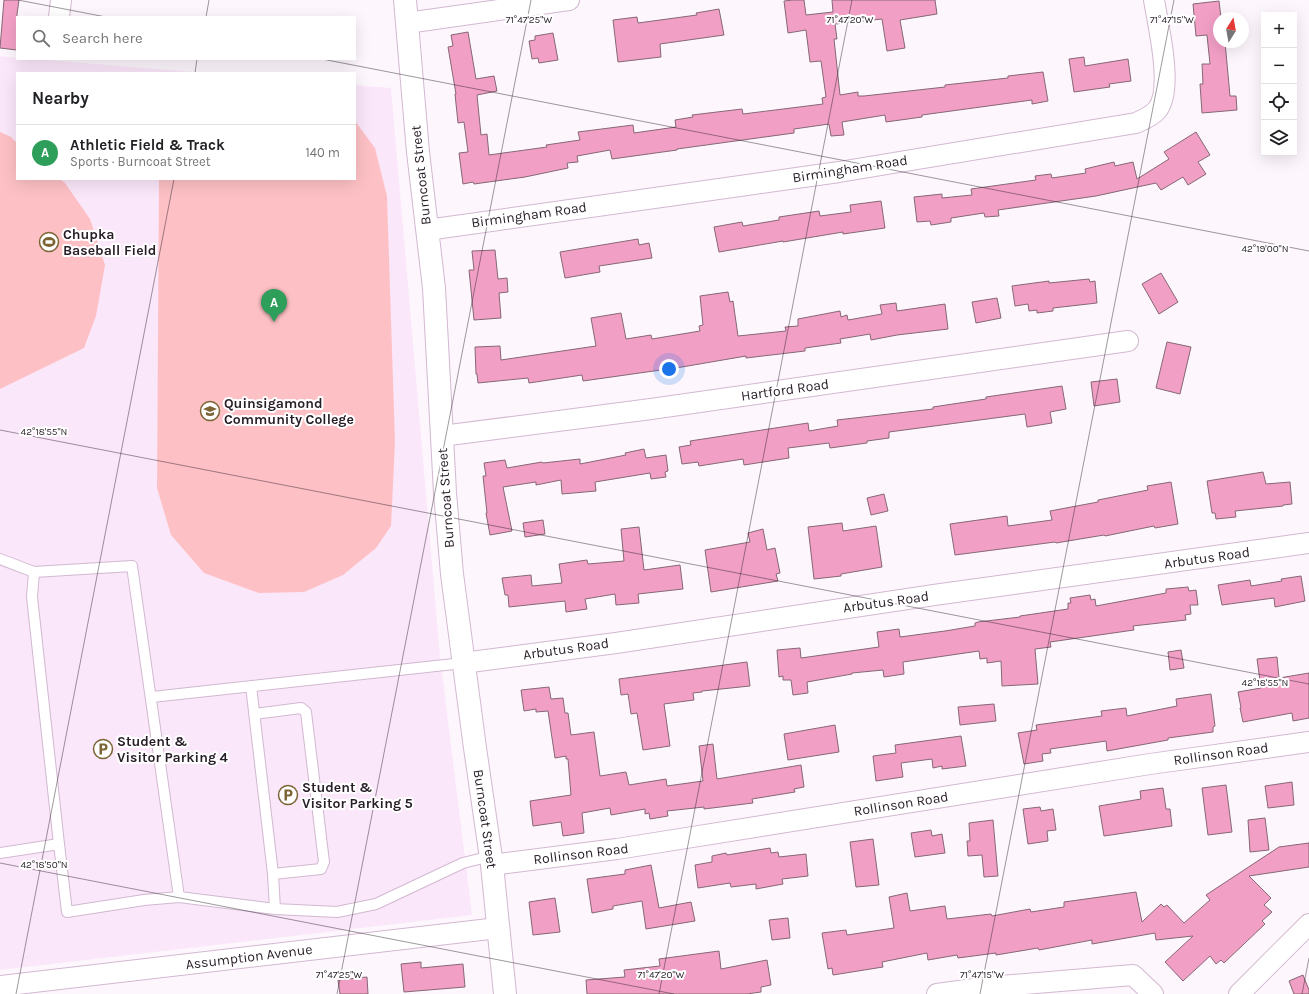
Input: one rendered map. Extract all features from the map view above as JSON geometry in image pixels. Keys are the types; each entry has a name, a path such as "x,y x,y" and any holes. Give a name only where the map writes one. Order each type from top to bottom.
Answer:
{"main road":[{"name":"Burncoat Street","path":"405,0 418,152 434,288 449,548 463,663 492,861 505,994"}],"street":[{"path":"59,16 61,0"},
{"path":"407,23 569,0"},
{"name":"Birmingham Road","path":"427,230 839,172 1136,123 1149,117 1157,110 1164,93 1165,72 1154,0"},
{"name":"Hartford Road","path":"442,436 658,408 1128,341"},
{"name":"Arbutus Road","path":"463,663 616,643 934,595 1309,543"},
{"name":"Rollinson Road","path":"492,861 617,849 1150,764 1309,742"},
{"path":"1239,994 1309,924"},
{"name":"Assumption Avenue","path":"8,988 498,928"},
{"path":"937,994 988,987 1133,975 1153,994"}],"lane":[{"path":"0,559 34,572 132,566 152,697 179,897"},
{"path":"34,572 32,597 67,912 144,900 179,897 275,908 337,912 376,904 464,863 492,861"},
{"path":"152,697 463,663"},
{"path":"251,686 275,908"},
{"path":"254,714 300,708 306,712 324,862 321,868 272,874"},
{"path":"0,853 59,844"}],"shaded area":[{"name":"Quinsigamond Community College","path":"0,56 16,58 16,60 46,60 193,72 16,72 16,180 356,180 356,85 391,88 440,656 472,915 0,970"},
{"path":"356,122 375,148 387,196 395,442 391,526 376,548 343,575 304,592 259,593 204,573 171,535 157,488 159,180 356,180"},
{"name":"Chupka Baseball Field","path":"0,132 11,137 16,142 16,180 61,180 65,183 90,219 105,265 96,316 84,348 0,389"}],"building":[{"path":"4,0 19,0 16,16 16,50 0,48"},
{"path":"804,0 806,15 833,12 832,0 935,0 937,14 900,20 905,48 887,51 882,19 835,24 837,39 834,39 840,95 858,92 858,96 864,96 945,87 945,85 1008,78 1008,76 1043,72 1048,101 1032,104 1032,100 922,115 922,117 886,122 885,115 842,122 844,135 831,136 829,124 794,129 794,133 612,159 610,150 577,156 578,162 567,163 568,168 525,177 474,184 473,182 463,184 459,153 468,152 464,122 458,123 456,94 448,47 453,46 451,35 468,32 476,79 494,76 497,91 477,95 481,135 487,134 489,155 547,147 546,145 580,140 578,132 633,125 634,133 676,127 675,120 693,117 692,115 742,109 743,114 823,104 822,98 826,97 821,61 810,62 806,30 788,33 784,1"},
{"path":"1219,1 1220,12 1213,12 1213,48 1226,48 1230,96 1236,96 1237,110 1202,113 1200,84 1203,84 1202,64 1210,64 1207,35 1196,36 1193,4"},
{"path":"719,9 724,35 660,44 661,57 618,62 613,20 637,17 638,23 697,15 696,13"},
{"path":"553,33 558,60 539,63 538,58 532,59 529,41 535,40 535,36"},
{"path":"1084,57 1085,66 1128,59 1131,81 1109,84 1110,87 1074,92 1069,59"},
{"path":"1196,132 1210,155 1198,162 1206,174 1188,185 1183,177 1161,190 1156,183 1096,196 998,210 999,216 985,217 984,213 951,218 951,222 931,225 930,221 917,222 914,197 942,194 942,198 972,195 971,189 1036,180 1035,176 1051,174 1052,178 1086,173 1085,169 1114,162 1115,166 1133,162 1137,179 1169,159 1164,152"},
{"path":"881,201 885,228 843,234 843,232 719,252 714,227 742,222 743,226 779,220 779,217 819,211 820,216 851,212 850,205"},
{"path":"638,239 639,245 649,243 652,258 599,266 600,272 565,278 560,252"},
{"path":"495,250 498,279 507,278 508,292 499,293 501,318 474,320 469,270 474,270 472,251"},
{"path":"1161,273 1178,302 1159,314 1142,284"},
{"path":"1089,279 1090,282 1095,281 1097,303 1053,308 1053,311 1037,313 1037,310 1029,311 1028,304 1015,306 1012,286 1049,281 1049,283"},
{"path":"728,292 730,302 733,301 738,336 786,331 785,327 798,326 798,319 840,311 841,317 847,315 848,320 882,314 880,305 896,303 897,311 945,304 948,329 897,335 871,340 870,334 840,339 841,343 805,348 805,351 746,358 746,356 583,381 582,375 529,383 528,378 478,383 476,374 475,347 500,346 501,360 596,346 591,318 621,313 626,339 651,335 652,339 700,331 699,326 703,325 700,296"},
{"path":"997,298 1001,318 976,323 972,302"},
{"path":"1167,342 1191,347 1180,394 1156,388"},
{"path":"1117,379 1120,402 1094,406 1091,382"},
{"path":"1062,386 1066,409 1050,412 1052,423 1027,427 1025,414 889,432 889,438 867,441 867,443 830,448 829,443 788,448 789,458 744,465 743,459 699,466 698,462 682,464 679,447 691,445 690,441 808,423 809,431 838,426 837,420 933,409 933,407 986,399 986,397"},
{"path":"644,449 646,458 666,455 668,471 665,472 666,477 651,479 650,473 595,482 596,491 562,494 561,480 536,485 536,482 503,487 512,531 490,535 486,513 483,476 486,476 484,463 505,460 507,468 542,462 580,459 580,464 626,455 625,453"},
{"path":"1263,472 1266,484 1290,482 1292,504 1235,511 1236,517 1216,519 1215,513 1212,513 1207,481"},
{"path":"1171,482 1178,524 1155,528 1154,526 1105,536 1056,543 955,555 950,524 1007,516 1008,526 1052,520 1050,511 1098,502 1098,500 1148,490 1147,486"},
{"path":"884,494 888,511 871,515 867,498"},
{"path":"543,520 545,534 525,537 523,523"},
{"path":"842,523 843,531 876,526 882,567 841,574 841,576 814,579 808,527"},
{"path":"639,527 644,570 680,565 683,589 638,594 639,603 616,605 615,594 585,599 587,609 566,612 565,601 509,607 508,595 505,595 502,578 531,575 532,586 562,583 559,564 587,560 588,564 624,561 621,529"},
{"path":"763,529 767,550 775,548 780,573 776,574 778,581 711,592 705,550 750,542 748,533"},
{"path":"1301,576 1305,601 1275,607 1274,598 1222,605 1218,585 1250,580 1251,586"},
{"path":"1188,587 1189,591 1196,590 1198,605 1190,605 1191,614 1185,615 1186,620 1133,626 1134,630 1050,642 1051,647 1035,649 1038,684 1002,686 1001,661 987,663 987,658 980,659 979,651 903,662 904,674 884,677 883,670 852,673 807,682 808,693 793,695 791,680 783,680 783,676 779,677 777,650 800,648 801,658 879,647 877,632 899,629 900,637 945,631 975,626 975,623 978,622 1068,609 1068,603 1071,603 1070,598 1090,595 1091,600 1095,599 1096,606 1166,593 1166,589"},
{"path":"1181,650 1184,668 1170,670 1168,652"},
{"path":"1277,657 1279,678 1309,673 1309,718 1293,721 1292,713 1243,722 1238,692 1261,688 1257,659"},
{"path":"747,662 750,686 702,691 693,693 694,700 664,704 670,746 643,750 637,713 631,714 628,694 621,695 619,679"},
{"path":"549,687 551,699 563,698 565,713 568,713 571,735 594,732 600,776 626,772 629,785 666,779 667,786 703,781 699,746 713,744 717,779 801,765 804,787 794,789 795,792 752,799 753,803 704,809 704,807 667,811 668,816 650,819 649,813 645,814 645,809 611,815 610,808 582,813 584,833 563,836 561,822 533,826 530,801 571,795 568,759 566,759 566,756 555,758 548,711 536,712 536,709 524,711 521,690"},
{"path":"1211,694 1215,726 1213,727 1213,732 1168,738 1168,740 1107,751 1106,741 1050,749 1051,753 1042,754 1043,761 1024,764 1018,733 1037,730 1036,725 1102,716 1101,711 1126,708 1127,716 1177,706 1176,699"},
{"path":"994,704 996,721 960,725 958,707"},
{"path":"835,725 839,752 788,760 784,734"},
{"path":"961,736 966,766 942,769 942,766 933,768 932,759 901,763 903,777 876,781 873,756 896,753 895,745"},
{"path":"1292,782 1294,805 1268,808 1265,786"},
{"path":"1226,785 1232,832 1208,835 1202,788"},
{"path":"1163,788 1166,809 1170,809 1172,826 1104,836 1099,806 1141,799 1140,791"},
{"path":"1040,807 1041,811 1053,809 1056,830 1047,831 1048,841 1028,844 1023,809"},
{"path":"1265,818 1269,850 1250,852 1248,820"},
{"path":"993,820 998,876 984,877 982,855 968,856 967,841 970,841 969,823"},
{"path":"931,830 932,836 942,834 945,853 915,857 911,833"},
{"path":"873,839 879,885 856,887 850,842"},
{"path":"1309,843 1309,867 1249,876 1271,898 1264,905 1272,912 1262,921 1265,924 1224,963 1221,960 1216,964 1210,956 1183,981 1165,962 1193,936 1156,940 1155,933 1092,944 1092,940 1039,950 1038,948 996,955 996,953 958,958 957,955 928,960 927,953 882,962 883,967 833,975 832,968 828,969 822,933 846,930 847,935 894,928 889,897 907,893 910,911 945,906 947,919 991,914 992,916 1030,909 1031,912 1064,907 1064,902 1136,892 1142,922 1161,904 1164,907 1167,905 1184,923 1210,900 1206,895 1279,847"},
{"path":"770,848 771,853 778,852 779,857 806,854 808,876 782,879 783,884 756,889 756,884 731,887 730,883 698,888 695,865 712,862 712,856"},
{"path":"651,865 659,908 691,902 695,921 646,929 642,901 613,906 613,909 592,913 587,879 625,874 625,870"},
{"path":"555,898 560,932 533,935 529,902"},
{"path":"788,918 790,938 772,940 769,920"},
{"path":"719,951 721,969 767,960 771,985 761,987 761,992 747,994 587,994 586,980 625,977 624,970 660,966 659,959"},
{"path":"421,962 421,968 463,964 465,987 404,992 401,964"},
{"path":"1303,975 1309,990 1309,994 1294,994 1289,981"},
{"path":"367,977 368,994 340,994 338,980"}],"place":[{"name":"Chupka Baseball Field","path":"49,242"},
{"name":"Athletic Field & Track","path":"274,322"},
{"name":"Quinsigamond Community College","path":"210,411"},
{"name":"Student & Visitor Parking 4","path":"103,749"},
{"name":"Student & Visitor Parking 5","path":"288,795"}]}
